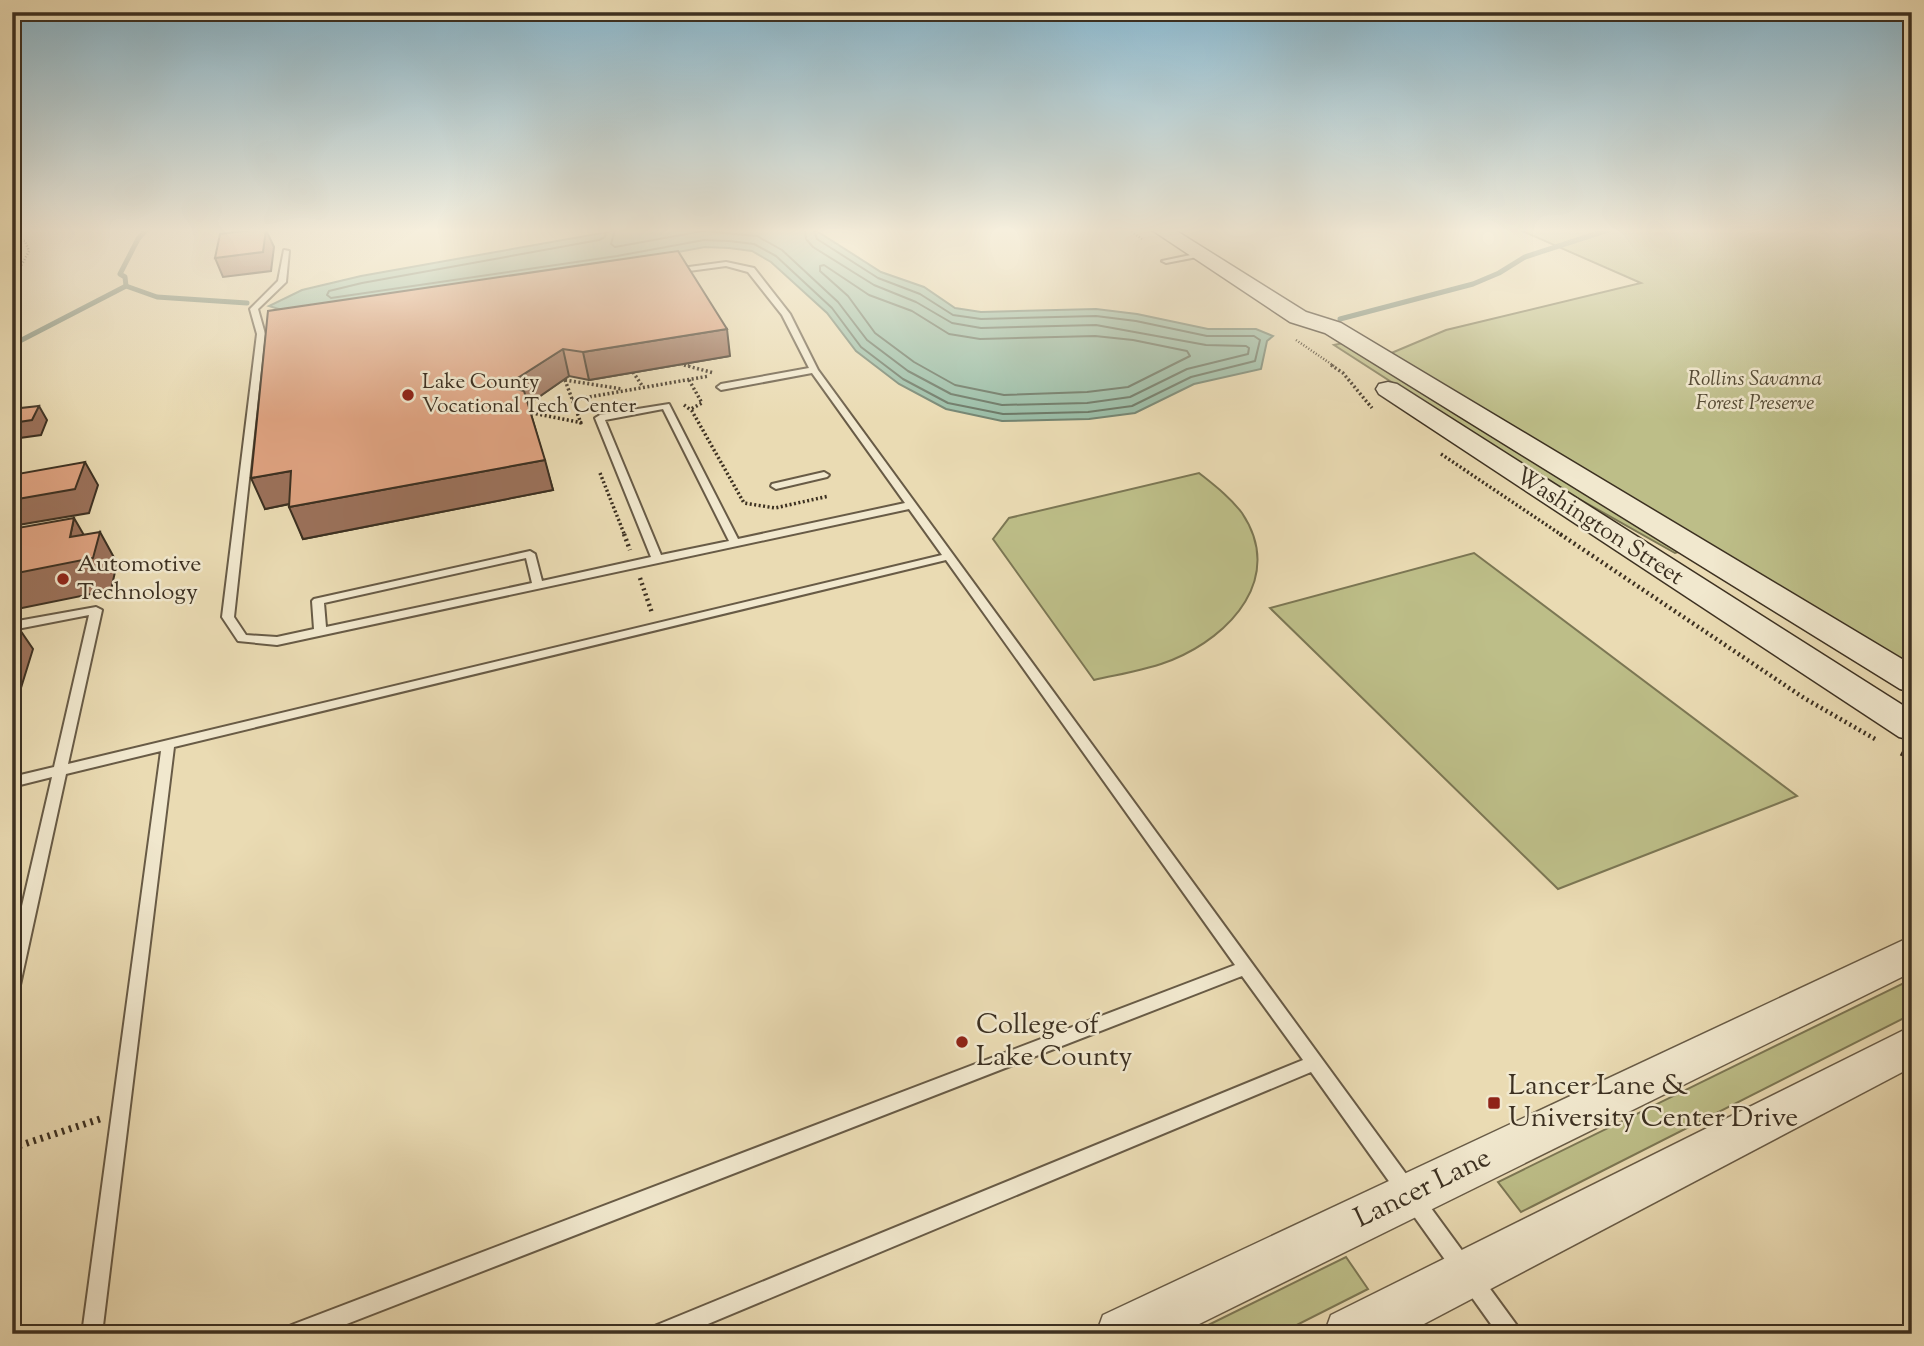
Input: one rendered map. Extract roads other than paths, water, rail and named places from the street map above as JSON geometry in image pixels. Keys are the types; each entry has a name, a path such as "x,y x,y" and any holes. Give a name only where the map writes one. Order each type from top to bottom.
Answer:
{"main road":[{"name":"Washington Street","path":"1260,293 1298,317 1333,328 1912,681"},
{"name":"Washington Street","path":"1298,317 1300,331 1912,728"}],"street":[{"name":"Lancer Lane","path":"1122,1334 1912,953"},
{"path":"1350,1334 1912,1045"}],"lane":[{"path":"271,293 254,309 261,334 228,617 242,638 277,641 912,505"},
{"path":"769,293 786,314 814,370 1511,1334"},
{"path":"261,334 274,331"},
{"path":"721,387 814,370"},
{"path":"657,559 600,418 666,406 734,543"},
{"path":"776,486 824,475"},
{"path":"320,632 318,601 530,554 538,585"},
{"path":"12,782 949,556"},
{"path":"12,626 96,610 12,985"},
{"path":"92,1334 169,745"},
{"path":"294,1334 1247,967"},
{"path":"659,1334 1316,1062"}],"water":[{"path":"296,293 405,293 282,310 269,306"},
{"path":"805,293 933,293 955,308 981,312 1096,309 1137,314 1208,329 1256,329 1273,336 1267,341 1261,369 1194,384 1135,413 1089,419 1002,421 946,409 899,384 856,351 827,313"}],"waterway":[{"path":"12,345 113,293"},
{"path":"145,293 157,297 247,303"},
{"path":"1340,319 1440,293"}],"place":[{"name":"Lake County Vocational Tech Center","path":"408,395"},
{"name":"Automotive Technology","path":"63,579"},
{"name":"College of Lake County","path":"962,1042"},
{"name":"Lancer Lane & University Center Drive","path":"1494,1103"}],"park label":[{"name":"Rollins Savanna Forest Preserve","path":"1755,392"}]}
